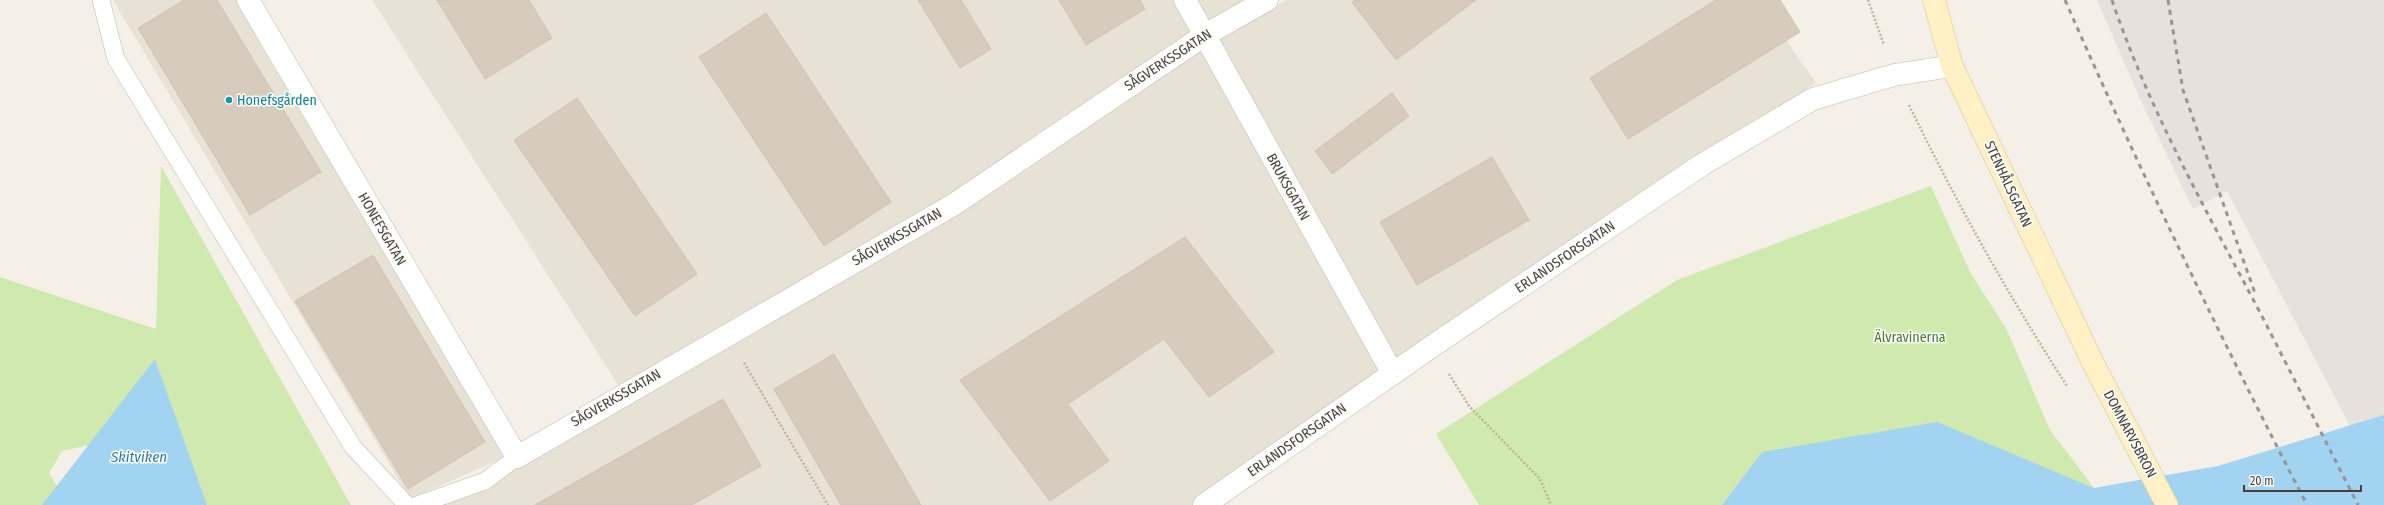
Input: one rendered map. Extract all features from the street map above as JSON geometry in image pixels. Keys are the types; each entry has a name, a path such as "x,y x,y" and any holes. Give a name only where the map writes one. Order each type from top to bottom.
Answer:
{"street":[{"name":"HONEFSGATAN","path":"248,0 517,457"},
{"name":"BRUKSGATAN","path":"1185,0 1393,374"},
{"name":"SÅGVERKSSGATAN","path":"517,457 953,205 1205,35 1267,0"},
{"name":"STENHÅLSGATAN","path":"1934,0 1952,66 2093,364"},
{"name":"ERLANDSFORSGATAN","path":"1204,505 1431,347 1703,164 1813,99 1894,75 1952,66"},
{"name":"DOMNARVSBRON","path":"2093,364 2167,505"}],"lane":[{"path":"101,0 116,59 120,66 353,447 407,505"},
{"path":"417,505 485,481 517,457"}],"path":[{"path":"1868,0 1894,75 1954,197 2020,314 2069,390"},
{"path":"727,335 828,505"},
{"path":"1431,347 1469,406 1540,479 1551,505"}],"shaded area":[{"path":"113,0 241,0 505,457 410,499"},
{"path":"372,0 1173,0 1192,34 942,200 619,386"},
{"path":"1193,0 1249,0 1207,25"},
{"path":"1287,0 1758,0 1816,83 1394,359 1216,39"},
{"path":"2097,0 2384,0 2384,491 2227,191 2193,209 2141,101"},
{"path":"1203,46 1383,371 1192,505 440,505"}],"green space":[{"path":"161,166 351,505 179,505 130,436 62,451 49,473 65,499 59,505 0,505 0,277 156,329"},
{"name":"Älvravinerna","path":"1931,186 1970,272 2007,330 2050,430 2094,488 1926,424 1861,435 1741,480 1722,505 1479,505 1436,434 1677,280"}],"water":[{"name":"Skitviken","path":"155,359 207,505 42,505"},
{"path":"2384,415 2384,505 1722,505 1762,452 1937,422 2094,488 2218,466"}],"building":[{"name":"Honefsgården","path":"184,0 217,0 321,172 250,215 138,28"},
{"path":"437,0 529,0 552,38 485,79"},
{"path":"918,0 961,0 991,49 960,68"},
{"path":"1059,0 1140,0 1145,9 1086,45"},
{"path":"1356,0 1476,0 1396,60 1352,2"},
{"path":"1716,0 1780,0 1800,32 1628,139 1590,78"},
{"path":"766,13 891,202 824,246 699,57"},
{"path":"1392,93 1409,116 1332,174 1315,151"},
{"path":"577,98 697,274 635,316 514,140"},
{"path":"1492,157 1529,220 1417,285 1380,222"},
{"path":"1185,237 1274,352 1209,397 1164,339 1068,404 1109,461 1050,501 960,380"},
{"path":"373,255 485,442 408,489 295,301"},
{"path":"834,354 921,505 841,505 774,389"},
{"path":"723,399 761,466 692,505 535,505"}],"railway":[{"path":"2065,0 2122,128 2182,254 2243,380 2307,505"},
{"path":"2112,0 2144,83 2182,164 2265,322 2358,505"},
{"path":"2168,0 2183,90 2256,296"}],"place":[{"name":"Honefsgården","path":"229,100"}]}
